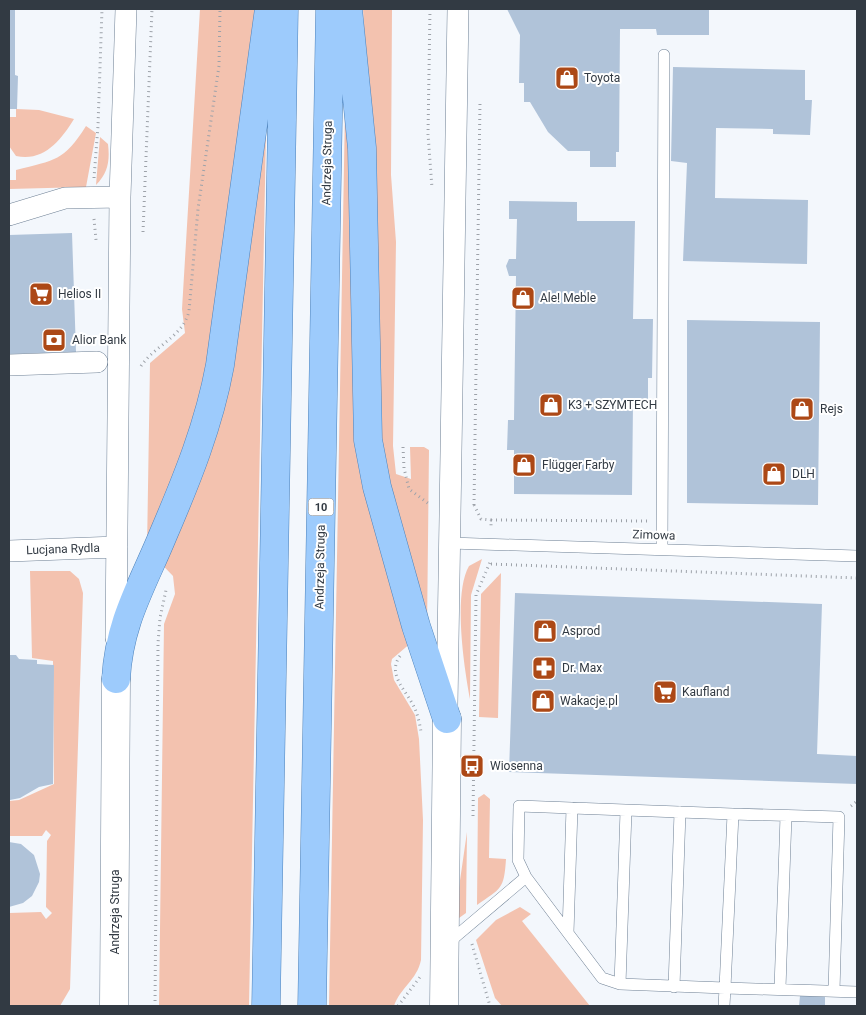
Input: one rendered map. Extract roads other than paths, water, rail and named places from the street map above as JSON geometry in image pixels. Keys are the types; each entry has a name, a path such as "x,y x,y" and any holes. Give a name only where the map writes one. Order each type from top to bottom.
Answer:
{"main road":[{"path":"116,678 119,645 126,619 190,472 212,406 220,365 269,9"},
{"path":"266,1006 284,9"},
{"name":"Andrzeja Struga","path":"312,1006 330,9"},
{"path":"348,9 362,148 368,440 377,487 416,626 447,719"}],"street":[{"name":"Andrzeja Struga","path":"114,1006 120,197 126,9"},
{"path":"444,1006 458,9"},
{"path":"9,214 65,198 120,197"},
{"path":"9,365 98,362"},
{"name":"Lucjana Rydla","path":"9,551 117,547"}],"lane":[{"path":"662,549 664,55"},
{"name":"Zimowa","path":"450,543 857,556"},
{"path":"834,991 839,817 519,806 518,860 526,877 602,978 620,984 857,992"},
{"path":"568,932 572,808"},
{"path":"620,984 626,811"},
{"path":"674,986 680,812"},
{"path":"724,1006 733,814"},
{"path":"780,988 786,816"},
{"path":"444,945 526,877"}],"place":[{"name":"Toyota","path":"567,78"},
{"name":"Helios II","path":"41,294"},
{"name":"Ale! Meble","path":"523,298"},
{"name":"Alior Bank","path":"54,340"},
{"name":"K3 + SZYMTECH","path":"551,405"},
{"name":"Rejs","path":"802,409"},
{"name":"Flügger Farby","path":"524,465"},
{"name":"DLH","path":"774,474"},
{"name":"Asprod","path":"545,631"},
{"name":"Dr. Max","path":"544,668"},
{"name":"Kaufland","path":"665,692"},
{"name":"Wakacje.pl","path":"543,701"},
{"name":"Wiosenna","path":"472,766"}]}
